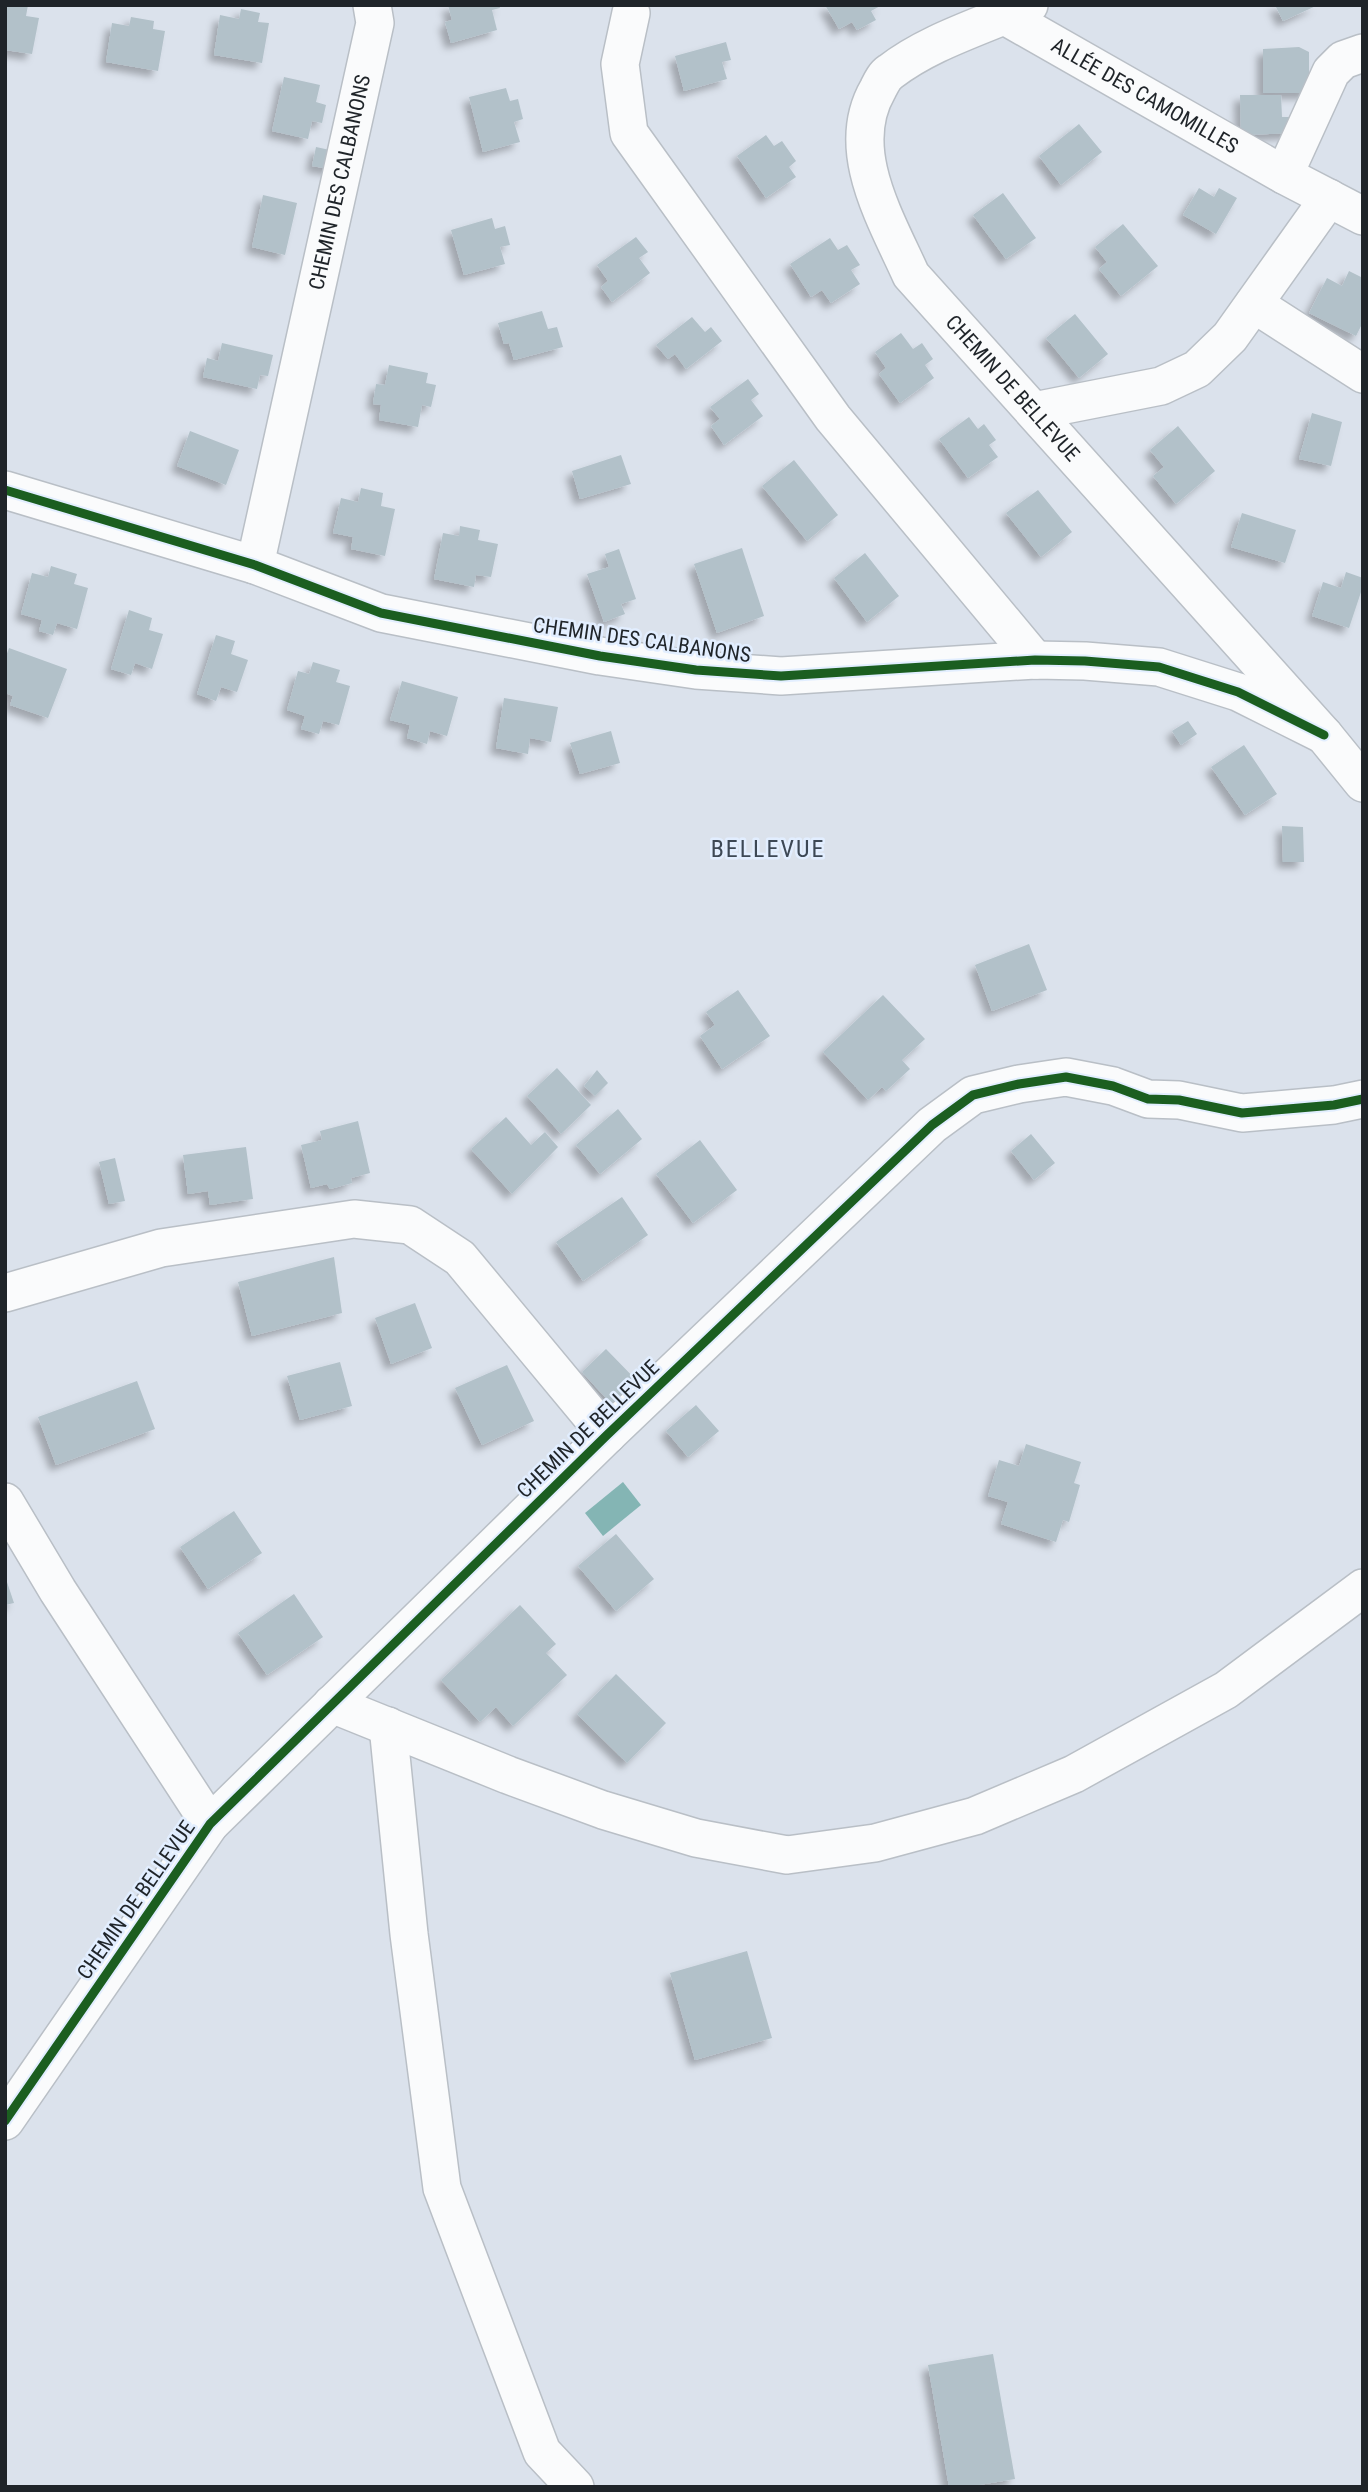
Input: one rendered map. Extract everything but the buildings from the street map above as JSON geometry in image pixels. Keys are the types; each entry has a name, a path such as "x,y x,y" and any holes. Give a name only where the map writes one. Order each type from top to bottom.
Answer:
{"street":[{"name":"CHEMIN DES CALBANONS","path":"255,565 375,23 372,5"},
{"name":"ALLÉE DES CAMOMILLES","path":"1017,10 1284,175 1363,216"},
{"name":"CHEMIN DE BELLEVUE","path":"1017,10 919,52 887,74 868,105 863,149 878,202 911,275 1324,735 1363,783"},
{"path":"631,13 620,64 629,133 833,418 1035,660"},
{"path":"1284,175 1331,72 1343,60 1363,53"},
{"path":"1034,411 1161,386 1197,369 1230,337 1329,198"},
{"path":"1254,304 1363,374"},
{"name":"CHEMIN DES CALBANONS","path":"5,490 255,565 381,613 600,656 696,670 780,676 1035,660 1159,667 1238,692 1324,735"},
{"name":"CHEMIN DE BELLEVUE","path":"5,2121 209,1824 607,1435 932,1125 973,1095 1066,1077 1113,1086 1148,1099 1179,1100 1242,1113 1334,1105 1363,1099"},
{"path":"5,1293 161,1248 354,1219 410,1225 460,1258 607,1435"},
{"path":"5,1502 58,1591 209,1824"},
{"path":"332,1704 603,1810 696,1838 787,1855 875,1843 975,1816 1074,1774 1226,1690 1363,1588"},
{"path":"388,1726 409,1934 442,2188 542,2452 575,2487"}],"shaded area":[{"path":"623,1482 641,1505 603,1536 585,1513"}],"cycle path":[{"path":"5,490 255,565 381,613 600,656 696,670 781,676 1035,660 1159,667 1238,692 1324,735"},
{"path":"5,2121 210,1824 607,1435 932,1125 973,1095 1066,1077 1113,1086 1148,1099 1179,1100 1242,1113 1334,1105 1363,1099"}],"district":[{"name":"BELLEVUE","path":"768,849"}]}
